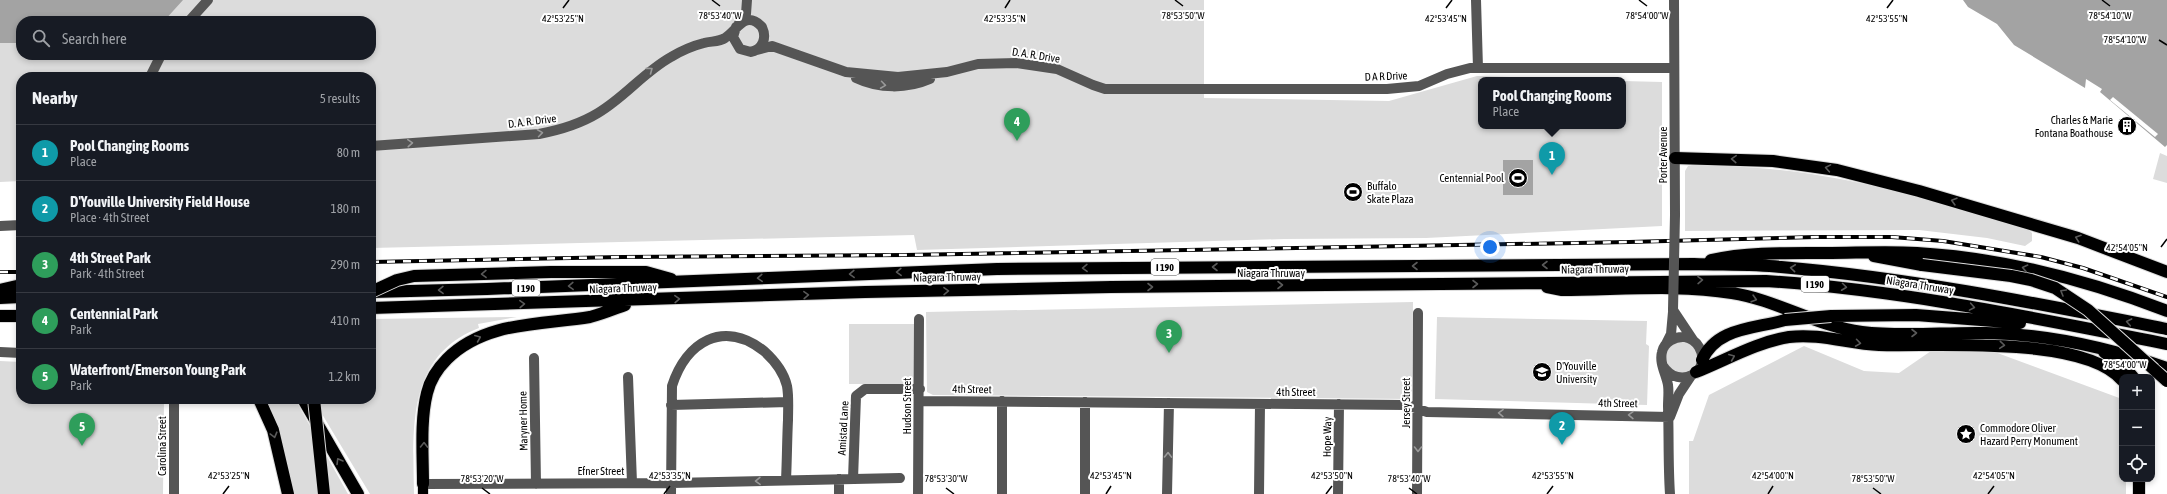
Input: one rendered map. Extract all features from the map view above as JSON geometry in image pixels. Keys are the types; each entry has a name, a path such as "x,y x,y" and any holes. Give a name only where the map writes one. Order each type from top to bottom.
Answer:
{"highway":[{"path":"1675,158 1773,161 1837,170 1919,191 2078,238 2167,272"},
{"path":"1861,253 1922,265 2011,276 2031,280 2055,288 2088,310 2167,381"},
{"path":"1694,264 1729,256 1861,253 1916,253 1948,255 2010,265 2093,285 2167,311"},
{"name":"Niagara Thruway","path":"376,292 487,289 997,269 1694,264 1779,266 1841,273 2026,302 2167,329"},
{"path":"376,290 397,280 414,276 551,272 646,272 680,281"},
{"name":"Niagara Thruway","path":"376,308 638,301 873,292 1111,287 1534,284 1717,280 1810,284 1912,297 2167,344"},
{"path":"1534,284 1562,290 1690,290 1733,293 1771,304 1826,324 1861,332 1986,333 2025,336 2114,351 2167,368"},
{"path":"0,290 16,286"},
{"path":"0,298 16,298"},
{"path":"423,489 424,408 427,392 436,372 452,354 473,340 499,330 592,316 638,301"},
{"path":"1702,360 1709,347 1724,336 1786,320 1831,316 1916,315 2033,325 2064,324"},
{"path":"0,316 16,316"},
{"path":"1693,374 1770,341 1806,336 1879,345 1964,344 2026,348 2095,362 2114,372 2119,377"},
{"path":"2072,344 2096,349 2111,356 2124,365 2131,374"},
{"path":"261,404 273,430 288,494"},
{"path":"306,404 358,494"},
{"path":"315,404 324,494"},
{"path":"2139,494 2140,482"}],"street":[{"path":"194,16 208,0"},
{"path":"1476,0 1478,68"},
{"name":"Porter Avenue","path":"1670,494 1670,417 1668,386 1661,359 1665,345 1671,334 1673,310 1675,215 1674,0"},
{"path":"740,49 733,38 736,26 744,17 747,4"},
{"name":"D. A. R. Drive","path":"747,4 750,15 761,26 769,39 779,48"},
{"path":"719,40 728,42 745,52 758,49 763,41 764,34 761,26 747,20 736,26"},
{"name":"D. A. R. Drive","path":"376,146 539,134 561,130 598,113 615,101 641,77 671,57 690,48 724,38 736,26"},
{"name":"D. A. R. Drive","path":"753,51 768,47 779,48 846,72 898,77 946,72 978,64 1016,63 1057,69 1099,87 1120,89"},
{"path":"151,72 158,60"},
{"name":"D A R Drive","path":"1120,89 1398,89 1419,86 1461,70 1478,68 1674,68"},
{"path":"0,226 16,225"},
{"path":"1673,310 1685,330 1699,346 1702,360"},
{"name":"Jersey Street","path":"1417,494 1418,313"},
{"name":"Hudson Street","path":"918,494 920,400 919,319"},
{"path":"671,494 671,402 672,386 677,370 690,352 700,344 709,340 733,337 746,340 757,346 775,362 787,386 786,480"},
{"path":"1665,345 1670,340 1682,337 1694,341"},
{"path":"0,352 16,353"},
{"name":"Maryner Home","path":"534,358 536,484"},
{"name":"Porter Avenue","path":"1670,417 1679,394 1702,360"},
{"path":"1663,366 1666,372 1678,378 1693,374"},
{"path":"628,377 632,483"},
{"name":"Amistad Lane","path":"853,479 856,396 865,389 920,389"},
{"name":"4th Street","path":"920,400 1407,405 1427,412 1670,417"},
{"path":"1002,401 1002,494"},
{"path":"671,402 788,402"},
{"path":"1085,402 1085,494"},
{"path":"1167,494 1169,403"},
{"name":"Carolina Street","path":"174,404 174,494"},
{"path":"1259,494 1260,404"},
{"name":"Hope Way","path":"1338,494 1339,404"},
{"name":"Efner Street","path":"423,489 536,484 672,483 900,478"},
{"path":"839,479 839,494"}],"shaded area":[{"path":"0,0 183,0 169,16 16,16 16,43 0,43"},
{"path":"181,0 1204,0 1204,98 1389,101 1477,76 1509,77 1478,77 1478,129 1626,129 1626,81 1662,82 1662,226 1426,238 1284,239 917,250 914,235 376,248 376,72 16,72 16,181 0,182 0,43 16,42 16,60 376,60 376,16 165,16"},
{"path":"1963,0 2167,0 2167,145 2165,147 2100,92 2102,89 2086,79 2085,88 2014,45 1997,24 1968,7"},
{"path":"2160,153 2167,156 2167,183 2153,179"},
{"name":"Centennial Pool","path":"1503,160 1533,160 1533,195 1503,195"},
{"path":"1708,164 1779,170 1852,181 1924,198 2029,230 2032,233 2032,241 2025,246 1987,238 1919,230 1685,231 1685,171 1688,166"},
{"path":"1413,302 1412,394 1409,399 933,395 927,392 926,312"},
{"path":"517,317 478,324 479,328 455,341 438,357 426,376 419,398 415,421 413,445 414,494 370,494 316,404 376,404 376,319"},
{"name":"D'Youville University","path":"1437,317 1647,321 1646,344 1649,346 1647,405 1435,399"},
{"path":"849,324 914,324 914,384 849,384"},
{"path":"1679,341 1685,341 1695,348 1698,357 1697,363 1691,370 1685,373 1679,373 1669,366 1666,360 1666,354 1673,344"},
{"path":"1804,346 1864,371 1899,373 1931,351 1992,351 2119,398 2119,482 2126,482 2126,494 1689,494 1689,441 1693,441 1709,395"},
{"path":"0,361 16,362 16,404 164,404 163,494 0,494"},
{"path":"266,404 298,404 348,494 293,494"}],"pier":[{"path":"2113,97 2158,134 2155,137 2110,100"}],"railway":[{"path":"376,262 622,257 905,255 1629,242 1816,237 1892,237 1943,241 2041,257 2083,268 2167,297"},
{"path":"0,272 16,272"}],"place":[{"name":"Charles & Marie Fontana Boathouse","path":"2127,126"},
{"name":"Centennial Park","path":"1017,141"},
{"name":"Pool Changing Rooms","path":"1552,175"},
{"name":"Centennial Pool","path":"1518,178"},
{"name":"Buffalo Skate Plaza","path":"1353,192"},
{"name":"4th Street Park","path":"1169,353"},
{"name":"D'Youville University","path":"1542,372"},
{"name":"Commodore Oliver Hazard Perry Monument","path":"1966,434"},
{"name":"D'Youville University Field House","path":"1562,445"},
{"name":"Waterfront/Emerson Young Park","path":"82,446"}]}
